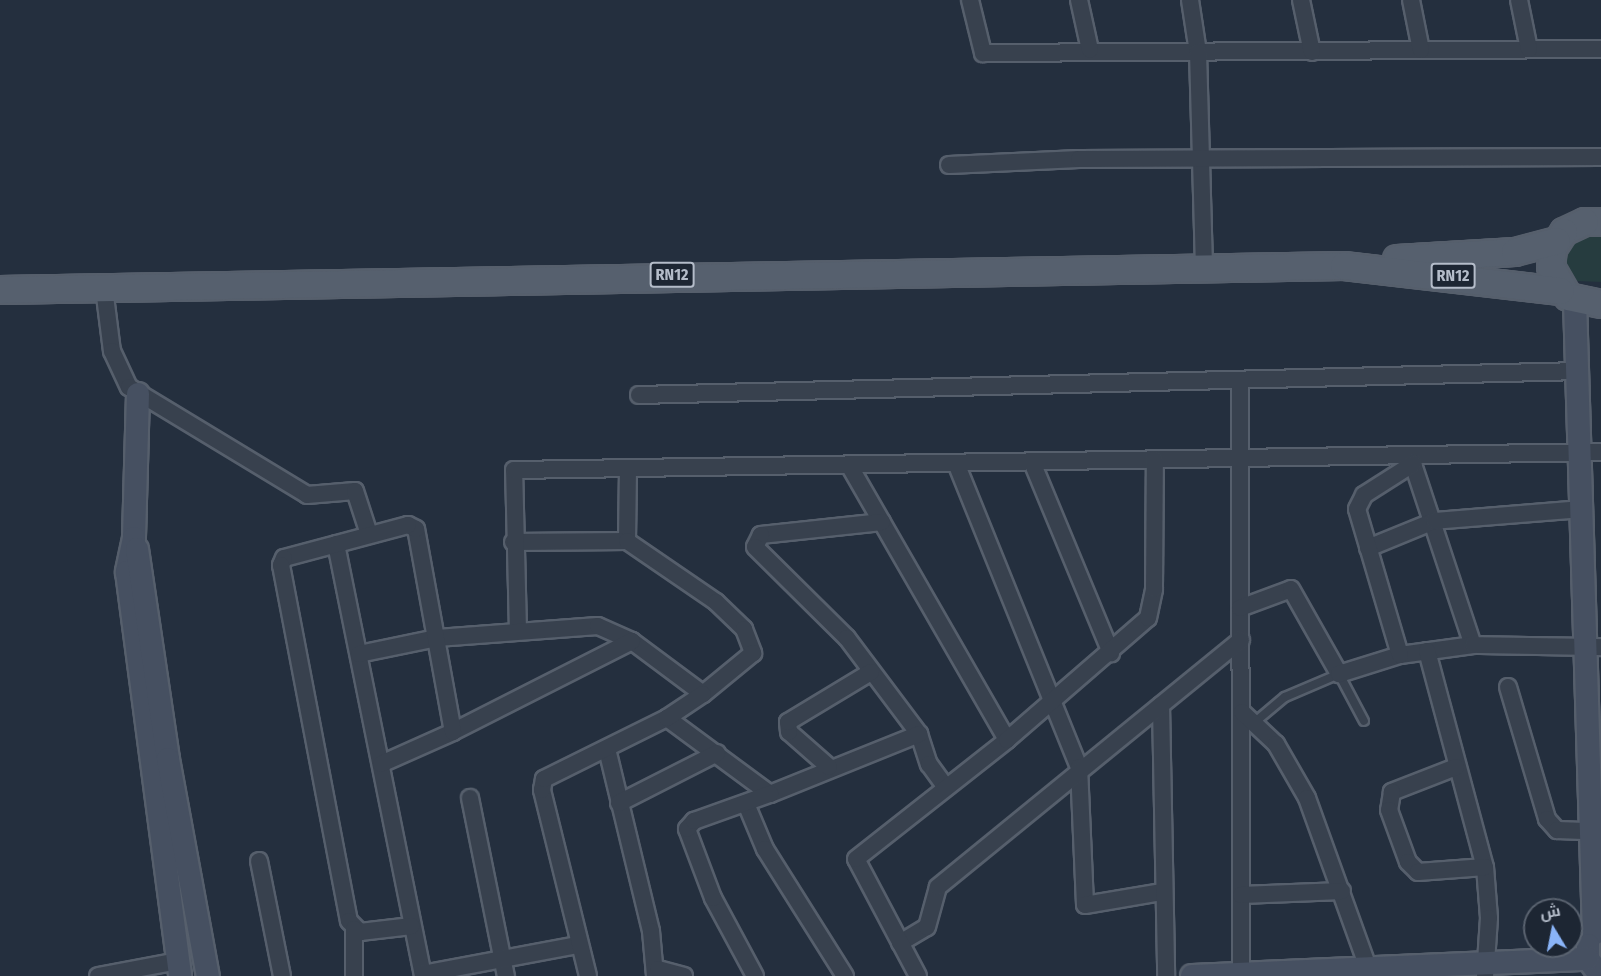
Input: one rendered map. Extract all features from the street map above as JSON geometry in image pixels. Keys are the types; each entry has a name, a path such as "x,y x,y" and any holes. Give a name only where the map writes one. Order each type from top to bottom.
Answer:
{"main road":[{"name":"RN12","path":"0,290 1344,266 1515,252 1557,241 1574,225 1601,222"},
{"path":"1557,241 1551,267 1568,296"},
{"name":"RN12","path":"1344,266 1568,296 1601,304"}],"street":[{"path":"970,0 983,53 1090,50 1312,52 1601,49"},
{"path":"1079,0 1090,50"},
{"path":"1190,0 1197,52 1204,267"},
{"path":"1301,0 1312,52"},
{"path":"1411,0 1421,50"},
{"path":"1519,0 1530,49"},
{"path":"949,165 1201,160 1601,157"},
{"path":"104,288 112,351 129,387 307,495 354,491 369,534"},
{"path":"1192,976 1594,967 1597,931 1591,831 1594,646 1584,508 1592,453 1568,296"},
{"path":"639,395 1580,371"},
{"path":"1240,380 1236,458 1240,608 1249,717 1240,974"},
{"path":"98,976 179,969 136,661 127,572 134,538 138,394"},
{"path":"518,631 513,542 514,470 1236,458 1412,459 1592,453"},
{"path":"918,976 856,859 1007,740 1143,624 1153,605 1155,459"},
{"path":"1412,459 1473,645"},
{"path":"1400,655 1358,514 1360,500 1412,459"},
{"path":"1032,462 1111,653"},
{"path":"956,463 1055,699 1059,726 1079,767 1085,905 1161,892"},
{"path":"849,465 1007,740"},
{"path":"627,541 628,468"},
{"path":"1368,548 1434,521 1584,508"},
{"path":"882,522 761,535 755,547 847,638 920,734 929,764 946,787"},
{"path":"354,976 354,929 281,565 284,558 408,525 416,529 453,732"},
{"path":"134,538 208,976"},
{"path":"513,542 627,541 716,602 750,639 751,657 703,694 667,718 608,749 551,772 542,784 578,945 588,976"},
{"path":"336,544 423,975 504,968 578,945"},
{"path":"1240,608 1291,589 1339,674 1400,655 1473,645 1594,646"},
{"path":"359,654 437,638 598,626 632,641 703,694"},
{"path":"900,943 927,927 938,887 1079,767 1241,640"},
{"path":"381,764 453,732 632,641"},
{"path":"1427,651 1456,767 1485,867 1485,969"},
{"path":"829,767 789,732 788,722 871,672"},
{"path":"1508,687 1547,819 1557,830 1591,831"},
{"path":"1161,705 1161,892 1166,976"},
{"path":"1249,717 1307,798 1371,972"},
{"path":"667,718 770,794"},
{"path":"755,976 713,898 687,829 694,821 747,806 829,767 920,734"},
{"path":"608,749 656,972 684,976"},
{"path":"620,803 717,753"},
{"path":"1456,767 1392,792 1389,810 1408,862 1418,872 1485,867"},
{"path":"470,798 504,968"},
{"path":"747,806 765,849 845,976"},
{"path":"259,861 282,976"},
{"path":"1241,895 1342,891"},
{"path":"354,929 412,926"}],"lane":[{"path":"1249,717 1285,697 1339,674 1364,721"}],"green space":[{"path":"1601,232 1601,282 1577,281 1565,267 1563,254 1577,234"}]}
